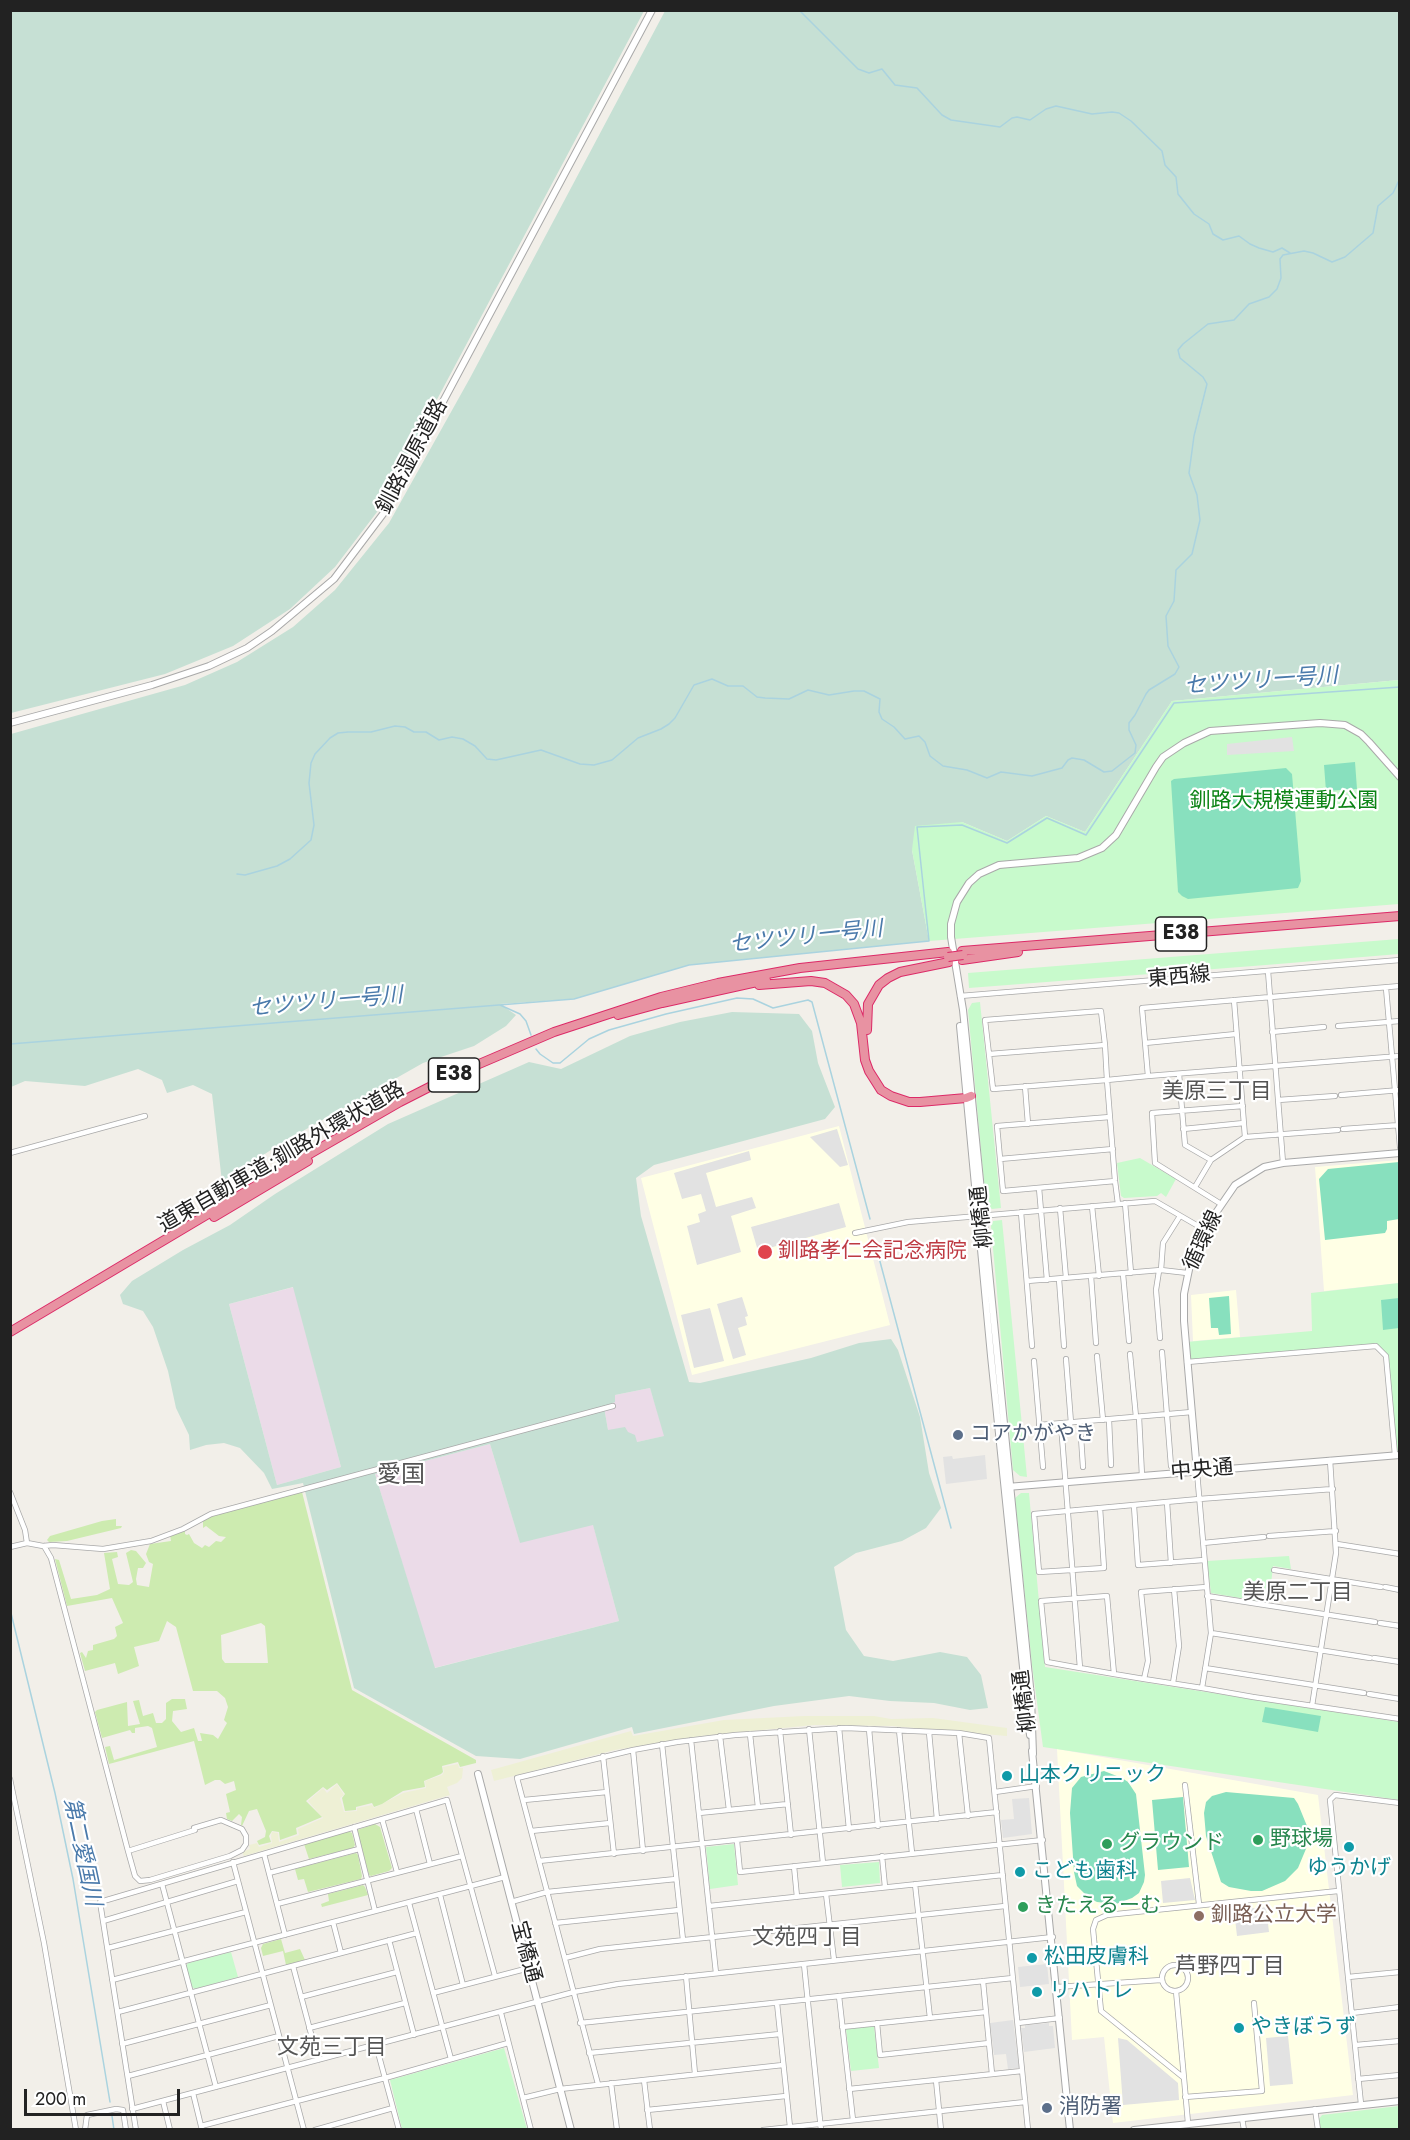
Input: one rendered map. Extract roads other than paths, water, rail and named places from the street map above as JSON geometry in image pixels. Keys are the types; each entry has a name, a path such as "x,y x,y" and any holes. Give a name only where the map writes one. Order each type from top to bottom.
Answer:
{"highway":[{"name":"道東自動車道;釧路外環状道路","path":"10,1332 400,1102 503,1053 554,1032 629,1006 718,983 800,968 1400,918"},
{"name":"道東自動車道;釧路外環状道路","path":"962,956 1400,918"},
{"name":"道東自動車道;釧路外環状道路","path":"10,1338 352,1135 453,1082 555,1037 610,1018 720,989 801,974 948,957"},
{"path":"948,957 900,972 879,985 868,1004 866,1014 870,1059 878,1077 886,1086 900,1094 920,1097 968,1096"},
{"path":"720,989 796,981 825,983 846,995 854,1004 861,1023 865,1060 873,1080 881,1090 909,1102 968,1096"}],"street":[{"name":"釧路湿原道路","path":"10,723 162,682 209,666 247,648 272,631 334,579 384,514 652,10"},
{"name":"柳橋通","path":"1070,2130 1043,1840 1026,1716 1007,1487 960,996 951,924 957,902 969,883 979,874 999,865 1078,858 1102,848 1116,835 1156,767 1174,749 1210,731 1333,723 1345,725 1361,734 1400,777"},
{"name":"東西線","path":"960,996 1400,960"},
{"path":"1268,971 1283,1162"},
{"path":"1148,1076 1142,1008 1400,986"},
{"path":"1386,988 1397,1090 1400,1147"},
{"path":"1234,1000 1245,1137"},
{"path":"1118,1204 1115,1181 1107,1080 1105,1045 1101,1011 985,1020 993,1089 1107,1080 1392,1056 1400,1056"},
{"path":"1338,1026 1400,1021"},
{"path":"1272,1032 1324,1027"},
{"path":"1145,1042 1236,1034"},
{"path":"989,1054 1105,1045"},
{"path":"1179,1074 1185,1145 1211,1160"},
{"path":"1025,1086 1028,1124"},
{"path":"1278,1100 1397,1090"},
{"path":"1221,1204 1155,1163 1152,1113 1243,1106"},
{"path":"10,1153 145,1116"},
{"path":"1110,1117 997,1126 1003,1191 1115,1181"},
{"path":"1183,1129 1244,1123"},
{"path":"1195,1187 1211,1160 1245,1137 1399,1125"},
{"path":"1000,1159 1113,1149"},
{"name":"循環線","path":"1197,1472 1187,1362 1184,1294 1191,1260 1205,1230 1221,1204 1229,1192 1264,1167 1283,1162 1400,1153"},
{"path":"1039,1188 1047,1280"},
{"path":"855,1233 908,1222 1155,1202 1205,1230"},
{"path":"1125,1203 1131,1273"},
{"path":"1092,1206 1099,1276"},
{"path":"1060,1208 1066,1278"},
{"path":"1021,1212 1032,1346"},
{"path":"1160,1338 1156,1290 1163,1243 1180,1215"},
{"path":"1027,1281 1160,1271 1187,1273"},
{"path":"1124,1274 1129,1341"},
{"path":"1091,1276 1096,1343"},
{"path":"1059,1279 1064,1346"},
{"path":"1187,1362 1376,1346 1386,1356 1397,1455"},
{"path":"1162,1352 1171,1466"},
{"path":"1130,1354 1142,1476"},
{"path":"1097,1356 1111,1465"},
{"path":"1066,1359 1071,1423"},
{"path":"1034,1361 1043,1467"},
{"path":"10,1547 27,1543 103,1549 151,1541 212,1515 613,1406"},
{"path":"1039,1425 1192,1412"},
{"path":"1080,1422 1083,1467"},
{"path":"1061,1424 1080,1668"},
{"name":"中央通","path":"1007,1487 1397,1455"},
{"path":"1312,1706 1337,1544 1330,1460"},
{"path":"1197,1472 1210,1633 1202,1688"},
{"path":"1100,1508 1104,1568 1039,1572 1034,1514 1100,1508 1134,1506 1199,1499 1333,1489"},
{"path":"10,1492 25,1530 27,1543"},
{"path":"1167,1502 1171,1563"},
{"path":"1134,1506 1138,1565 1204,1560"},
{"path":"1203,1543 1336,1532"},
{"path":"1337,1544 1400,1554"},
{"path":"43,1546 51,1558 128,1851 135,1876 140,1881 150,1880 230,1856 242,1850 246,1844 246,1836 242,1829 220,1820 128,1851"},
{"path":"1274,1570 1400,1590"},
{"path":"1144,1679 1148,1661 1141,1592 1206,1587"},
{"path":"1173,1683 1179,1646 1174,1589"},
{"path":"1114,1674 1107,1596 1041,1601 1047,1662 1114,1674 1144,1679 1400,1719"},
{"path":"1207,1596 1400,1626"},
{"path":"1210,1633 1400,1662"},
{"path":"1205,1668 1400,1699"},
{"path":"839,1728 849,1829"},
{"path":"598,2084 517,1778 603,1756 662,1744 720,1736 839,1728 958,1733 989,1738 1028,2130"},
{"path":"869,1729 878,1826"},
{"path":"809,1730 823,1863"},
{"path":"899,1730 912,1853"},
{"path":"780,1731 791,1835"},
{"path":"928,1732 937,1819"},
{"path":"958,1733 968,1816"},
{"path":"750,1734 758,1807"},
{"path":"720,1736 729,1810"},
{"path":"691,1740 716,1973"},
{"path":"662,1744 683,1940"},
{"path":"633,1750 643,1851"},
{"path":"603,1756 614,1854"},
{"name":"宝橋通","path":"478,1774 571,2130"},
{"path":"10,1779 44,1943 76,2130"},
{"path":"1185,1785 1199,1904"},
{"path":"995,1792 1037,1786"},
{"path":"524,1800 607,1792"},
{"path":"1361,2104 1329,1800 1335,1795 1400,1803"},
{"path":"136,2130 100,1902 447,1800 495,1977"},
{"path":"699,1814 788,1804"},
{"path":"416,1809 430,1864"},
{"path":"539,1861 997,1812"},
{"path":"382,1819 397,1872"},
{"path":"531,1831 610,1823"},
{"path":"354,1827 375,1911"},
{"path":"737,1841 740,1872 1043,1840"},
{"path":"269,1873 359,1849"},
{"path":"264,1854 285,1935"},
{"path":"277,1904 462,1856"},
{"path":"882,1856 885,1887"},
{"path":"233,1862 304,2130"},
{"path":"794,1866 797,1897"},
{"path":"709,1906 1003,1875"},
{"path":"112,1980 505,1877"},
{"path":"511,1902 547,1892 676,1879"},
{"path":"103,1921 238,1881"},
{"path":"162,1884 216,2087"},
{"path":"915,1884 930,2018"},
{"path":"1184,2078 1104,2014 1097,1985 1093,1929 1099,1918 1107,1915 1199,1904 1338,1891"},
{"path":"826,1894 834,1960"},
{"path":"440,1895 463,1985"},
{"path":"409,1903 451,2059"},
{"path":"565,1958 600,1949 1005,1906"},
{"path":"555,1923 679,1910"},
{"path":"108,1948 246,1912"},
{"path":"333,1922 341,1953"},
{"path":"118,2012 417,1933"},
{"path":"132,2109 574,1992 686,1976 1053,1937"},
{"path":"389,1940 414,2035"},
{"path":"804,1964 821,2127"},
{"path":"1175,1964 1184,1968 1188,1977 1185,1986 1176,1991 1166,1988 1161,1980 1162,1974 1169,1965 1175,1964"},
{"path":"293,1966 318,2060"},
{"path":"433,1993 529,1968"},
{"path":"301,1996 397,1972"},
{"path":"1348,1977 1400,1972"},
{"path":"686,1976 695,2074"},
{"path":"580,2023 1013,1978"},
{"path":"1057,1987 1161,1980"},
{"path":"983,1981 992,2074"},
{"path":"1176,1991 1188,2123"},
{"path":"839,1996 853,2120"},
{"path":"309,2028 405,2003"},
{"path":"777,2003 790,2127"},
{"path":"1185,2097 1262,2091 1254,2003"},
{"path":"123,2044 271,2005"},
{"path":"1352,2013 1400,2007"},
{"path":"843,2027 986,2012"},
{"path":"501,2013 531,2130"},
{"path":"1018,2023 1059,2018"},
{"path":"877,2023 880,2055 989,2043"},
{"path":"589,2054 780,2034"},
{"path":"128,2076 279,2036"},
{"path":"1356,2046 1400,2041"},
{"path":"193,2093 202,2128 296,2100 385,2078 508,2043"},
{"path":"376,2045 399,2130"},
{"path":"523,2098 560,2089 598,2084 783,2065"},
{"path":"849,2089 1022,2071"},
{"path":"1359,2079 1400,2074"},
{"path":"644,2080 650,2130"},
{"path":"936,2080 941,2130"},
{"path":"611,2083 616,2130"},
{"path":"647,2110 786,2096"},
{"path":"162,2101 170,2130"},
{"path":"1134,2130 1400,2101"},
{"path":"763,2130 821,2127 853,2120 1025,2102"},
{"path":"85,2130 87,2115 116,2109 123,2110 126,2130"},
{"path":"315,2130 393,2109"},
{"path":"1315,2109 1318,2130"},
{"path":"1242,2118 1244,2130"}],"waterway":[{"path":"799,10 858,69 869,73 882,69 895,85 917,88 942,115 951,120 1000,127 1012,118 1030,120 1046,109 1056,106 1092,114 1119,113 1131,121 1162,151 1165,165 1176,177 1178,194 1194,214 1209,224 1213,234 1223,240 1239,236 1259,248 1273,252 1282,248 1290,253"},
{"path":"237,874 245,875 277,866 290,859 311,840 314,825 309,783 311,763 315,754 338,733 371,732 395,726 405,727 414,732 426,732 439,740 452,737 463,739 475,746 487,759 496,760 541,750 580,764 594,765 612,760 638,738 669,724 675,718 694,685 712,679 728,686 743,686 757,697 765,698 789,699 808,690 829,695 864,691 880,699 879,712 882,719 894,727 905,739 919,736 925,742 930,756 943,766 967,770 987,778 1001,772 1032,776 1062,768 1072,758 1084,760 1104,772 1112,771 1135,753 1136,745 1129,730 1129,723 1146,694 1175,674 1179,667 1168,646 1166,616 1174,601 1176,570 1192,554 1200,520 1197,495 1189,473 1194,436 1207,384 1203,377 1180,358 1178,350 1208,324 1234,320 1249,304 1269,297 1277,289 1281,278 1280,259 1283,255 1304,251 1332,262 1345,257 1373,233 1378,206 1393,193 1400,178"},
{"name":"セツツリ一号川","path":"10,1044 574,999 689,965 929,941 917,827 962,825 1007,843 1047,818 1086,835 1174,703 1400,687"},
{"path":"536,1049 553,1063 560,1063 589,1039 609,1030 666,1014 737,998 753,999 773,1008 808,1000 812,1002 870,1219"},
{"path":"500,1005 520,1014 526,1021 531,1035"},
{"path":"874,1239 951,1528"},
{"name":"第二愛国川","path":"10,1609 55,1793 73,1879 110,2102"},
{"name":"第二愛国川","path":"112,2116 114,2130"}],"place":[{"name":"釧路孝仁会記念病院","path":"765,1252"},
{"name":"コアかがやき","path":"958,1435"},
{"name":"山本クリニック","path":"1007,1776"},
{"name":"野球場","path":"1258,1840"},
{"name":"グラウンド","path":"1107,1844"},
{"name":"ゆうかげ","path":"1349,1847"},
{"name":"こども歯科","path":"1020,1872"},
{"name":"きたえるーむ","path":"1023,1907"},
{"name":"釧路公立大学","path":"1199,1916"},
{"name":"松田皮膚科","path":"1032,1958"},
{"name":"リハトレ","path":"1037,1992"},
{"name":"やきぼうず","path":"1239,2028"},
{"name":"消防署","path":"1047,2108"}],"district":[{"name":"美原三丁目","path":"1217,1093"},
{"name":"愛国","path":"401,1476"},
{"name":"美原二丁目","path":"1298,1594"},
{"name":"文苑四丁目","path":"807,1939"},
{"name":"芦野四丁目","path":"1230,1968"},
{"name":"文苑三丁目","path":"332,2049"}],"park label":[{"name":"釧路大規模運動公園","path":"1284,802"}]}
